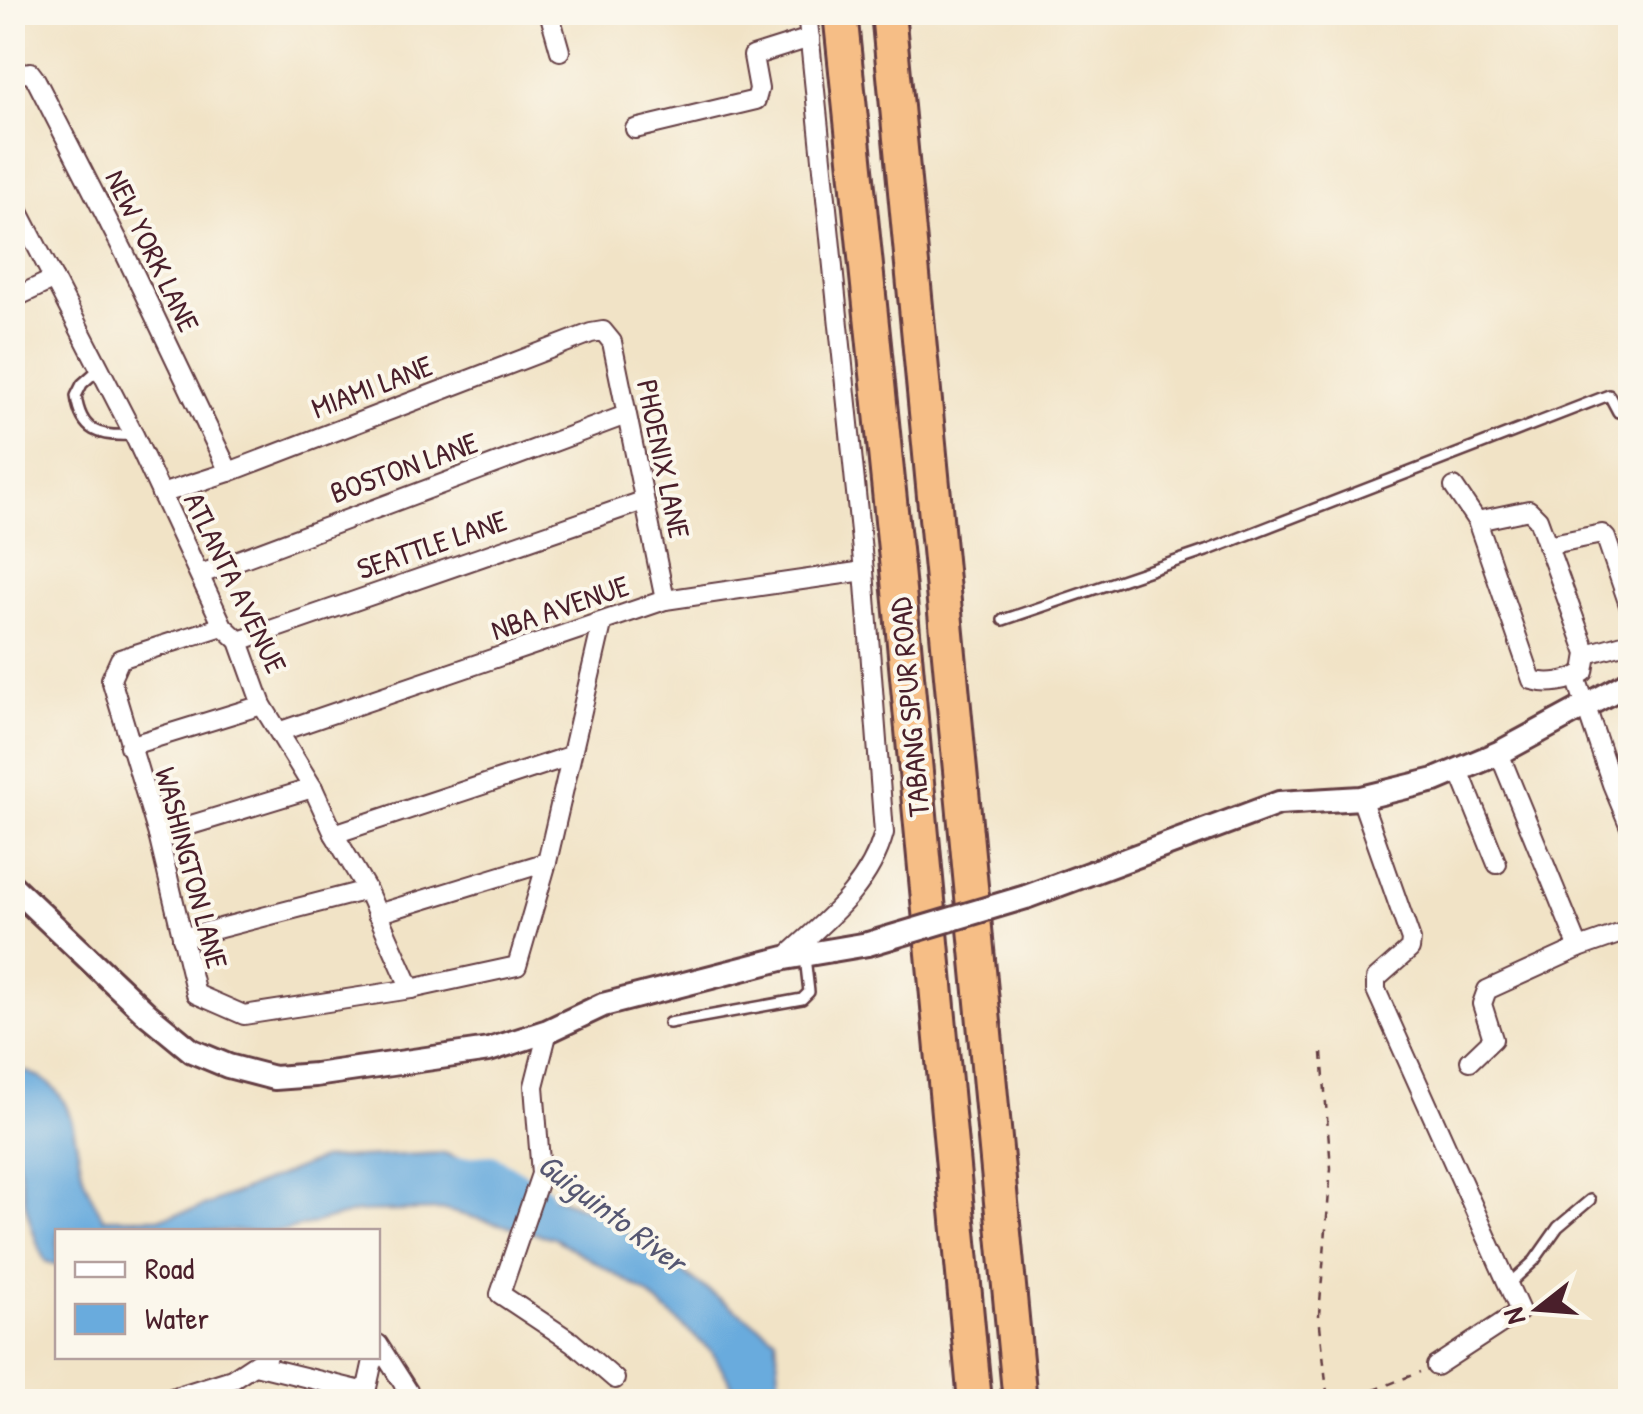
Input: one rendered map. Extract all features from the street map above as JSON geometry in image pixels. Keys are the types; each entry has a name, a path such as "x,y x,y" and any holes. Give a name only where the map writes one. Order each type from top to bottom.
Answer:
{"highway":[{"name":"TABANG SPUR ROAD","path":"840,12 975,1402"},
{"name":"TABANG SPUR ROAD","path":"888,12 1020,1402"}],"street":[{"path":"549,12 560,51"},
{"path":"795,956 850,898 873,865 884,833 864,571 808,12"},
{"path":"635,130 756,100 759,89 753,56 810,38"},
{"name":"NEW YORK LANE","path":"12,76 30,72 36,80 126,256 229,472"},
{"name":"ATLANTA AVENUE","path":"12,198 134,435 222,626 240,641 262,705 281,731 367,890 411,989"},
{"path":"12,300 54,279"},
{"name":"MIAMI LANE","path":"161,494 603,332"},
{"name":"PHOENIX LANE","path":"603,332 612,342 665,600"},
{"name":"BOSTON LANE","path":"200,574 626,415"},
{"path":"1454,487 1477,521 1532,680 1544,684 1584,672 1587,654 1538,519 1529,510 1477,521"},
{"name":"SEATTLE LANE","path":"240,641 643,501"},
{"path":"1548,545 1602,534 1630,608"},
{"name":"NBA AVENUE","path":"281,731 665,600 864,571"},
{"path":"411,989 517,966 546,862 602,624"},
{"name":"WASHINGTON LANE","path":"222,626 120,659 111,680 158,835 196,994 244,1015 411,989"},
{"path":"1587,654 1630,642"},
{"path":"1576,677 1630,826"},
{"path":"12,886 146,1014 192,1051 274,1078 314,1075 489,1050 548,1031 604,1004 795,956 868,944 1026,897 1279,803 1361,798 1413,787 1499,752 1630,682"},
{"path":"129,746 262,705"},
{"path":"1499,752 1579,948"},
{"path":"334,834 570,756"},
{"path":"1460,770 1497,864"},
{"path":"158,835 313,788"},
{"path":"1361,798 1411,940 1410,949 1376,980 1376,990 1520,1311 1436,1366"},
{"path":"378,914 546,862"},
{"path":"182,938 367,890"},
{"path":"1470,1061 1493,1039 1482,1004 1487,990 1579,948 1630,930"},
{"path":"548,1031 534,1086 541,1174 500,1294 572,1342 614,1379"},
{"path":"380,1347 415,1402"},
{"path":"159,1402 232,1380 261,1360 365,1397 373,1359"},
{"path":"180,1395 209,1402"}],"lane":[{"path":"100,368 82,384 76,396 86,424 112,436 134,435"},
{"path":"1003,620 1206,551 1609,395 1618,412 1630,415"},
{"path":"668,1023 802,999 809,992 795,956"},
{"path":"1510,1282 1534,1261 1558,1227 1590,1200"}],"path":[{"path":"1322,1052 1331,1168 1319,1315 1328,1402"},
{"path":"1344,1402 1436,1366"}],"water":[{"path":"13,1068 33,1074 59,1094 72,1123 85,1181 103,1218 157,1218 194,1210 321,1159 444,1153 601,1215 776,1338 781,1401 742,1401 712,1352 648,1294 554,1238 444,1210 357,1212 293,1229 55,1229 55,1265 45,1261 29,1216 14,1117"}],"waterway":[{"name":"Guiguinto River","path":"449,1172 491,1169 539,1198"}]}
